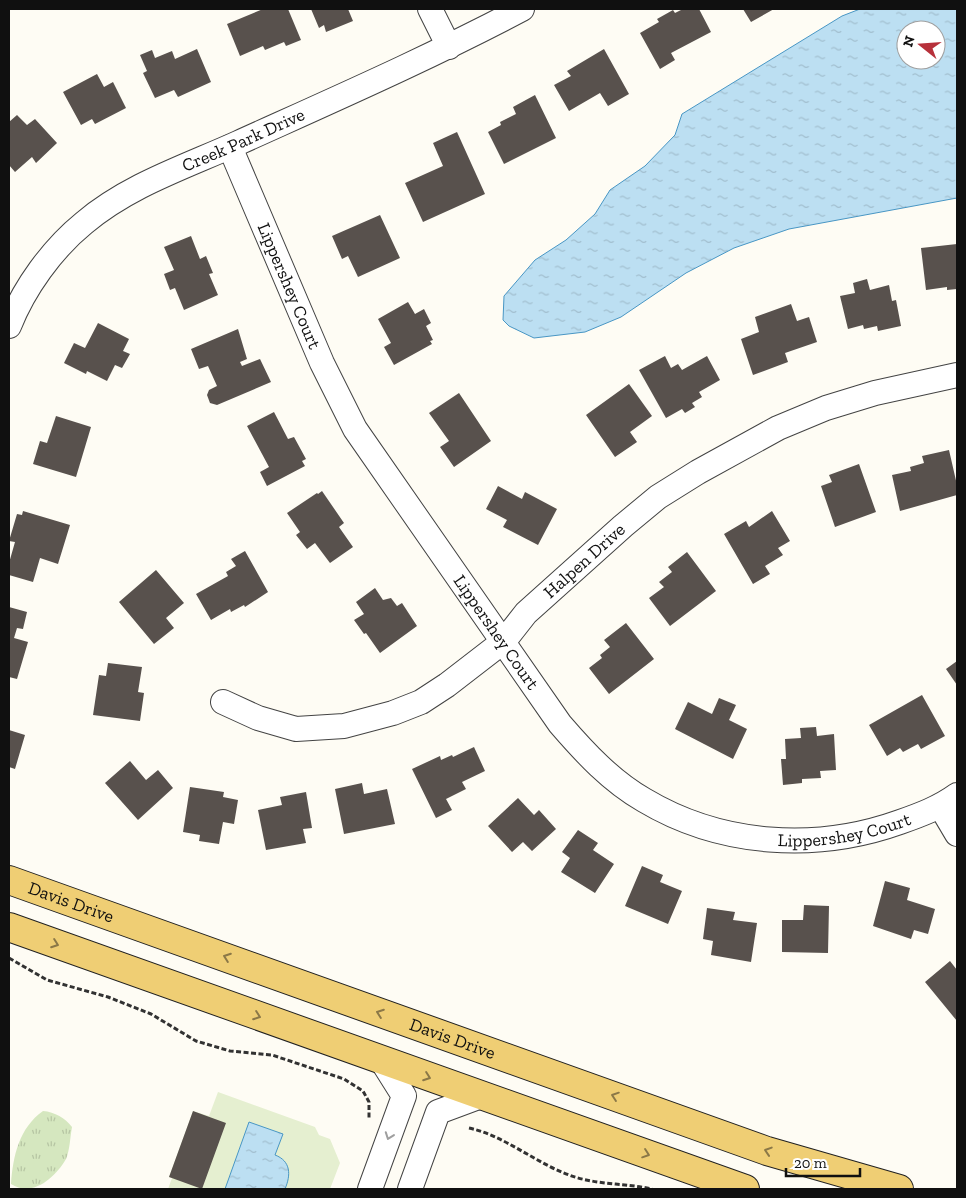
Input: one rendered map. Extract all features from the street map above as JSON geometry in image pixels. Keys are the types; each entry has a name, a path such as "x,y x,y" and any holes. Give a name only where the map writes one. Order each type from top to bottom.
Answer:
{"main road":[{"name":"Davis Drive","path":"9,880 767,1151 899,1189"},
{"path":"9,927 744,1189"}],"street":[{"path":"430,9 449,47"},
{"name":"Creek Park Drive","path":"9,326 32,282 54,253 83,223 135,189 449,47 522,9"},
{"name":"Lippershey Court","path":"230,147 322,363 350,421 504,640 560,724 586,754 614,779 644,800 688,821 760,840 796,842 836,840 878,830 949,801"},
{"name":"Halpen Drive","path":"223,702 258,718 296,729 344,726 393,713 420,702 447,686 504,640 526,613 658,497 698,472 778,428 826,408 875,393 957,375"},
{"path":"949,801 957,834"},
{"path":"370,1189 404,1096 382,1061"},
{"path":"410,1189 438,1112 481,1096"}],"path":[{"path":"9,958 47,980 108,997 151,1014 196,1041 230,1051 272,1055 344,1079 362,1091 369,1102"},
{"path":"466,1127 486,1132 543,1164 571,1176 652,1189"}],"green space":[{"path":"218,1092 315,1127 319,1135 330,1139 340,1163 330,1189 168,1189 172,1178 169,1177 193,1111 209,1116"},
{"path":"43,1111 59,1116 72,1127 66,1159 56,1173 42,1184 27,1189 19,1188 11,1184 13,1163 19,1143 28,1126"}],"water":[{"path":"860,9 957,9 957,198 789,229 734,248 686,273 621,317 585,332 534,338 509,326 503,320 504,296 535,260 566,240 595,214 610,190 645,166 675,135 682,114 842,16"},
{"path":"249,1122 283,1134 275,1155 287,1165 289,1174 285,1189 225,1189"}],"building":[{"path":"263,9 288,9 301,40 286,46 284,42 265,50 263,46 240,56 227,24"},
{"path":"311,9 348,9 353,21 326,32 324,25 319,28"},
{"path":"683,9 699,9 711,32 671,53 675,60 660,69 640,33 659,22 657,19 673,10 675,13"},
{"path":"743,9 774,9 751,22"},
{"path":"197,49 211,82 178,97 174,90 155,98 143,73 147,71 140,55 152,50 155,58 172,51 175,59"},
{"path":"604,49 629,94 608,106 600,93 569,111 554,85 571,76 567,71"},
{"path":"97,74 104,87 113,82 126,108 95,124 92,119 81,125 63,92"},
{"path":"535,95 556,138 504,164 488,132 501,125 500,122 516,114 513,107"},
{"path":"17,115 27,125 35,119 57,143 36,163 32,157 15,172 9,165 9,122"},
{"path":"457,132 485,194 423,222 405,183 443,166 433,143"},
{"path":"380,215 400,258 358,277 348,256 342,259 332,236"},
{"path":"191,236 200,259 206,256 213,273 209,274 218,295 184,310 175,288 170,290 164,274 174,270 164,247"},
{"path":"957,244 957,289 947,290 947,287 926,290 921,248"},
{"path":"867,279 870,290 889,285 892,301 896,300 901,326 878,331 877,326 864,329 863,325 848,329 840,296 855,293 853,283"},
{"path":"408,302 415,314 424,309 431,323 426,326 433,340 430,341 432,344 394,365 384,347 391,343 378,319"},
{"path":"791,304 797,321 809,317 817,342 785,353 788,362 753,375 741,339 759,332 755,317"},
{"path":"98,323 129,339 123,351 130,354 122,368 115,365 107,381 87,371 86,374 64,363 74,343 85,348"},
{"path":"238,329 247,359 240,362 242,366 260,359 271,382 217,405 210,403 207,395 209,390 217,386 208,366 199,369 191,349"},
{"path":"665,356 671,368 678,364 682,370 707,356 720,380 699,392 702,397 692,403 695,407 685,413 682,409 666,418 639,370"},
{"path":"629,384 652,416 630,432 637,442 615,457 586,415"},
{"path":"459,393 491,441 454,467 440,447 449,441 429,413"},
{"path":"274,412 288,439 294,437 306,459 302,461 305,466 267,486 260,472 269,467 247,426"},
{"path":"56,416 91,427 76,477 33,464 40,441 47,443"},
{"path":"949,450 957,485 957,495 900,511 892,475 911,471 910,467 924,463 922,456"},
{"path":"859,464 876,512 835,527 821,486 832,482 829,475"},
{"path":"498,486 522,499 525,492 557,509 538,545 503,527 507,520 486,509"},
{"path":"322,491 344,523 339,527 353,547 330,563 315,543 307,549 296,535 300,532 287,513"},
{"path":"23,511 70,525 58,564 40,558 33,582 9,575 9,563 15,542 9,541 17,514 22,515"},
{"path":"772,511 790,541 778,548 783,555 765,566 770,574 753,584 724,534 746,521 749,527"},
{"path":"245,551 268,592 245,607 244,605 231,612 230,609 211,620 196,594 228,576 226,572 236,566 231,559"},
{"path":"687,552 716,591 670,626 649,598 664,587 659,582 672,572 668,567"},
{"path":"156,570 184,603 166,618 174,628 154,644 119,602"},
{"path":"375,588 383,600 391,598 397,606 402,603 417,626 380,653 354,620 364,614 356,602"},
{"path":"9,607 27,612 23,629 17,628 14,638 28,642 17,679 9,677"},
{"path":"626,623 654,659 609,694 589,668 602,658 600,655 610,647 604,640"},
{"path":"957,661 957,685 946,669"},
{"path":"108,663 142,667 138,692 144,693 140,721 93,715 99,675 106,676"},
{"path":"922,695 945,736 921,749 918,744 903,752 900,748 887,756 869,725"},
{"path":"719,698 736,705 729,720 747,729 733,759 675,729 688,702 712,714"},
{"path":"816,727 817,736 834,734 836,770 820,771 821,778 802,779 802,783 783,785 781,759 786,759 785,739 801,738 800,728"},
{"path":"9,730 25,735 15,769 9,767"},
{"path":"474,747 485,771 462,782 466,789 446,799 452,810 436,818 412,769 440,756 441,760 452,755 453,757"},
{"path":"130,761 146,780 158,770 173,788 138,820 105,783"},
{"path":"362,783 364,794 387,789 395,824 344,834 335,789"},
{"path":"190,787 224,792 223,797 238,800 234,824 223,822 219,844 199,841 200,835 183,832"},
{"path":"306,792 312,828 303,829 306,843 266,850 258,810 282,805 280,797"},
{"path":"518,798 534,815 539,810 556,829 532,851 523,842 512,852 488,826"},
{"path":"578,830 598,843 593,850 614,864 595,893 561,872 570,858 562,852"},
{"path":"642,866 663,875 660,882 682,891 668,924 625,906"},
{"path":"885,881 910,888 907,900 935,909 928,934 914,930 911,939 873,926"},
{"path":"804,905 829,906 828,953 782,952 782,920 803,920"},
{"path":"707,908 735,912 733,920 757,923 751,962 711,955 713,941 703,939"},
{"path":"950,961 957,970 957,1021 925,982"},
{"path":"193,1111 226,1123 202,1189 169,1177"}]}
